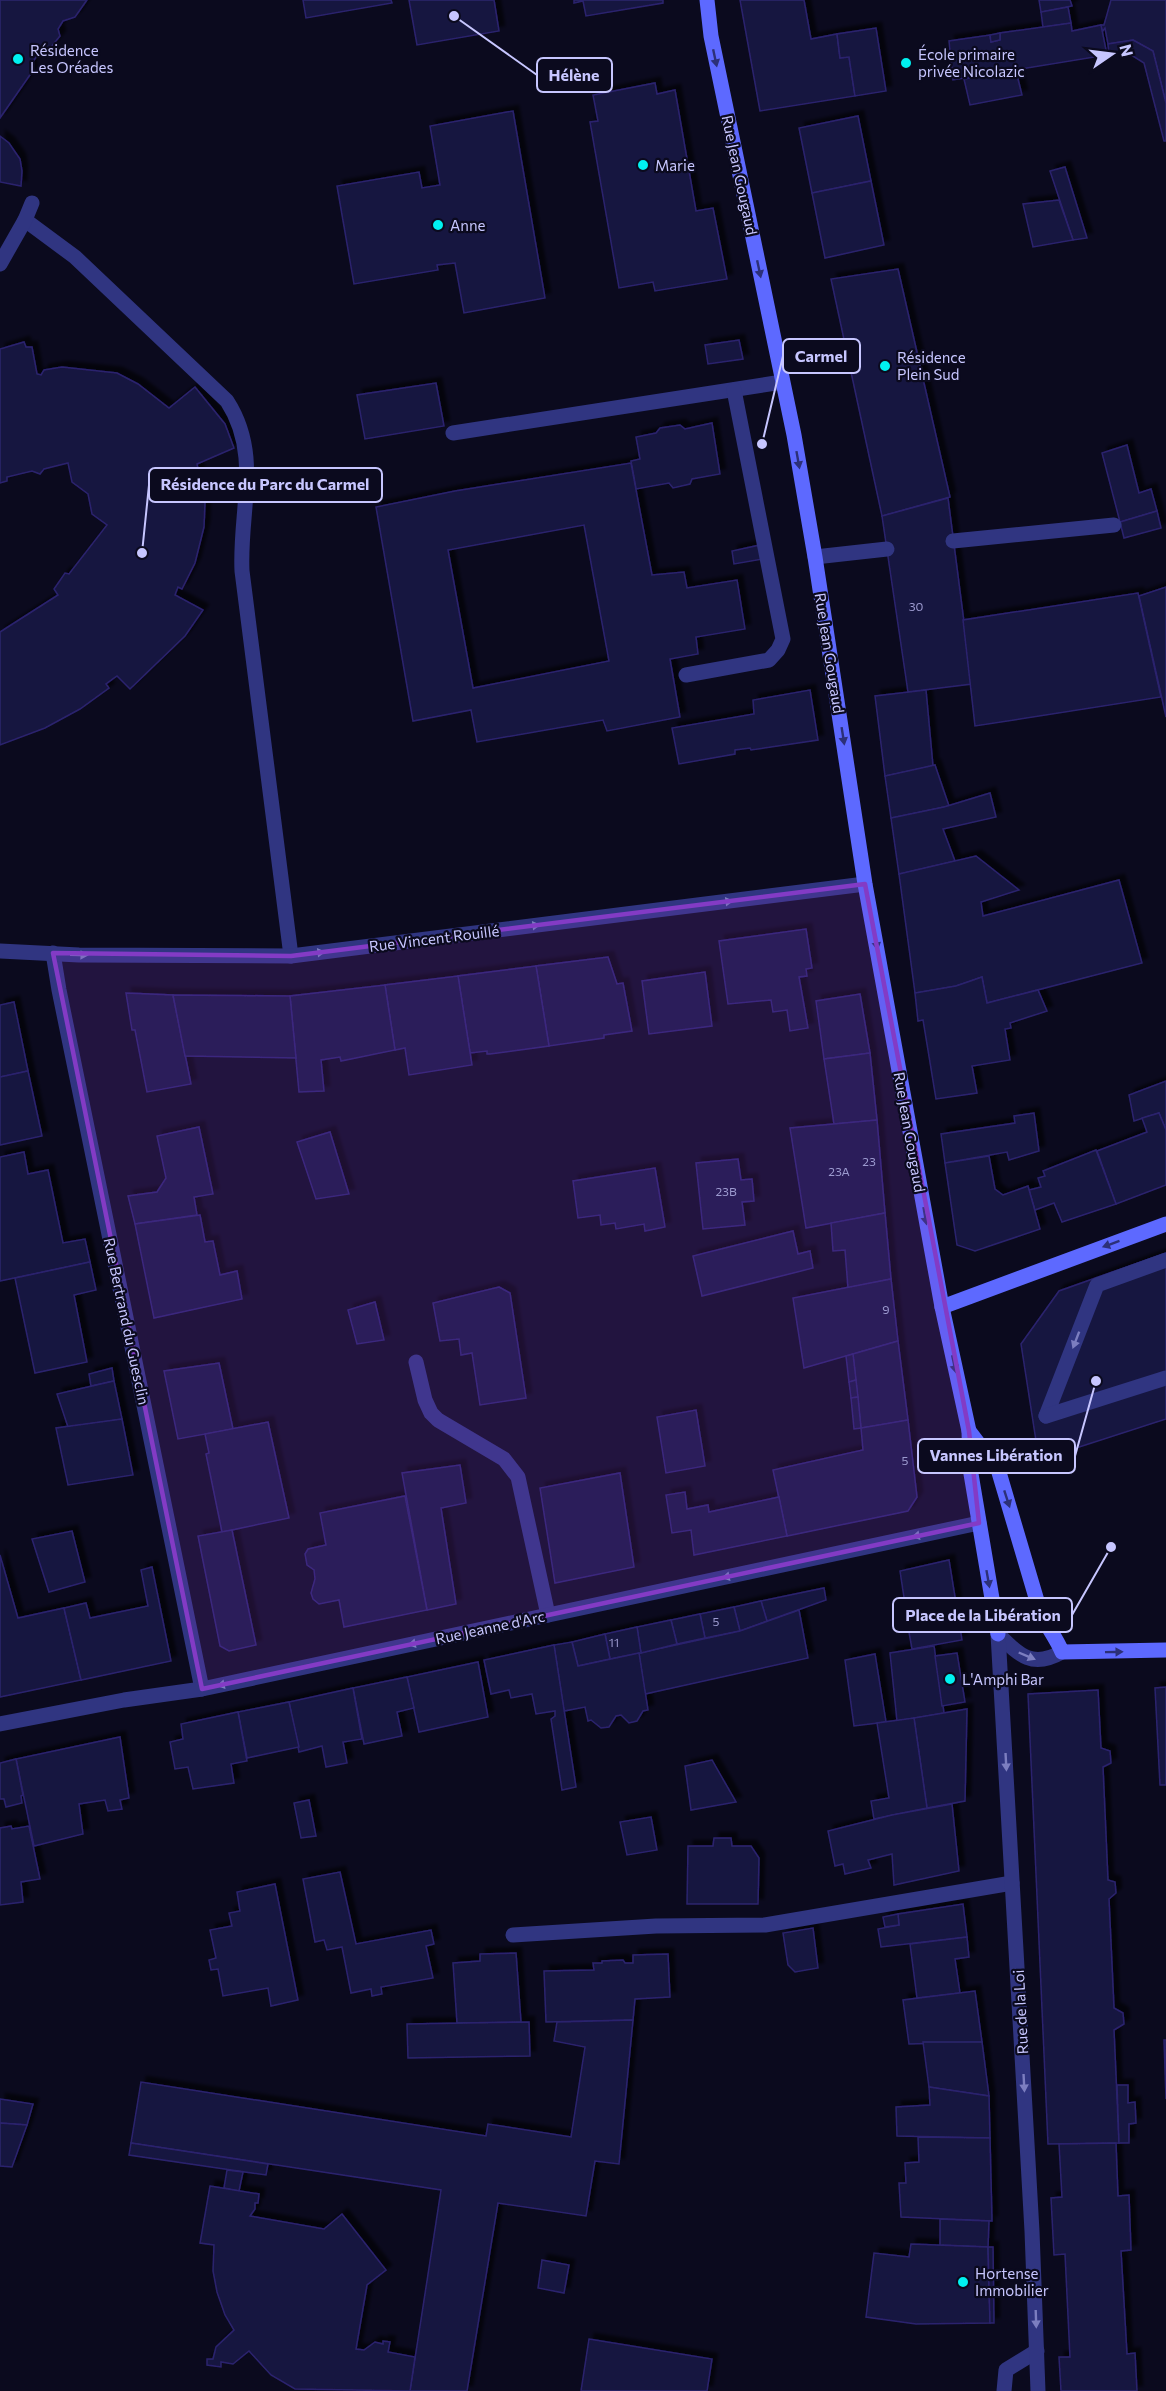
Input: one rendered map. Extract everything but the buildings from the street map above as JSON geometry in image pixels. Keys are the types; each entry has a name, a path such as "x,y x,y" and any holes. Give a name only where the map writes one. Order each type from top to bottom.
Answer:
{"main road":[{"name":"Rue Jean Gougaud","path":"707,0 711,36 782,382 815,557 865,884 942,1307 969,1431"},
{"path":"942,1307 1166,1224"},
{"path":"969,1431 970,1468 998,1634"},
{"path":"969,1431 998,1469 1040,1611 1046,1626 1057,1638 1062,1652 1166,1650"}],"street":[{"path":"0,264 32,203"},
{"path":"25,220 75,257 227,401 238,418 246,444 247,491 241,546 242,571 291,956"},
{"path":"453,432 782,382"},
{"path":"686,675 769,660 778,650 783,639 734,390"},
{"path":"953,541 1114,525"},
{"path":"815,557 887,549"},
{"name":"Rue Vincent Rouillé","path":"0,951 79,956 291,956 865,884"},
{"name":"Rue Bertrand du Guesclin","path":"53,953 202,1689"},
{"path":"1166,1260 1097,1285 1046,1416 1166,1378"},
{"path":"416,1362 431,1413 438,1420 504,1460 518,1477 548,1615"},
{"name":"Rue Jeanne d'Arc","path":"0,1724 124,1700 202,1689 979,1523"},
{"path":"998,1634 1015,1651 1032,1660 1048,1660 1062,1652"},
{"name":"Rue de la Loi","path":"998,1634 1032,2218 1038,2391"},
{"path":"513,1935 656,1926 765,1925 1012,1883"},
{"path":"1004,2391 1006,2370 1037,2351"}],"highlighted area":[{"path":"865,884 969,1431 979,1523 202,1689 53,953 291,956"}],"place":[{"name":"Hélène","path":"454,16"},
{"name":"Résidence Les Oréades","path":"18,59"},
{"name":"École primaire privée Nicolazic","path":"906,63"},
{"name":"Marie","path":"643,165"},
{"name":"Anne","path":"438,225"},
{"name":"Résidence Plein Sud","path":"885,366"},
{"name":"Carmel","path":"762,444"},
{"name":"Résidence du Parc du Carmel","path":"142,553"},
{"name":"Vannes Libération","path":"1096,1381"},
{"name":"Place de la Libération","path":"1111,1547"},
{"name":"L'Amphi Bar","path":"950,1679"},
{"name":"Hortense Immobilier","path":"963,2282"}]}
